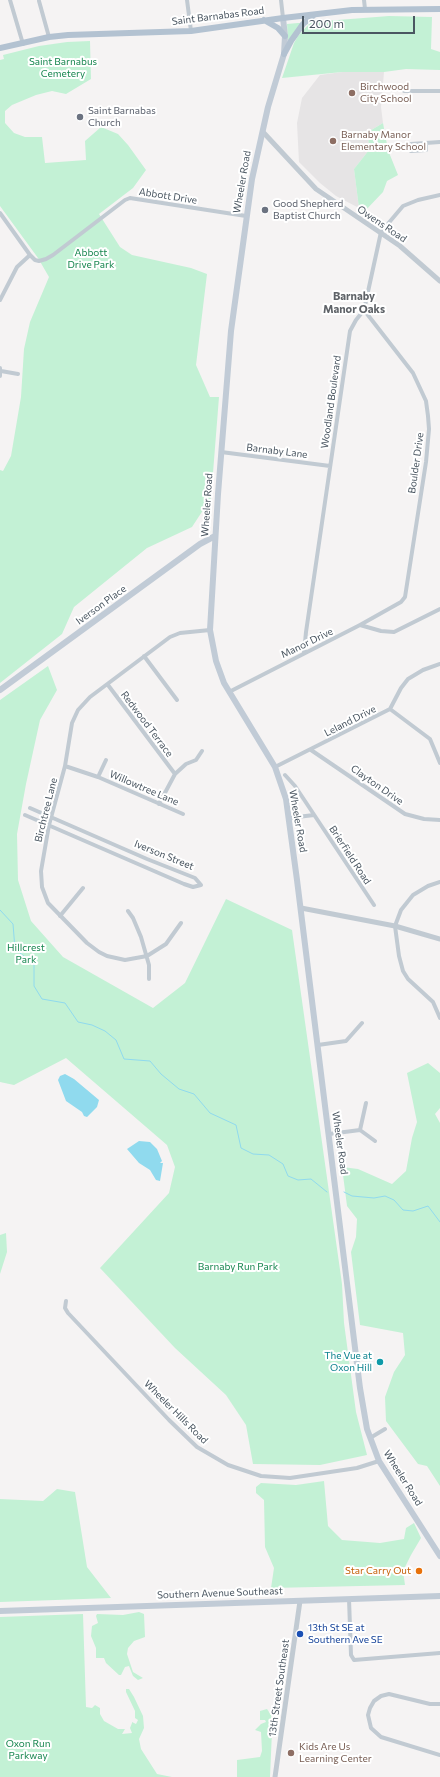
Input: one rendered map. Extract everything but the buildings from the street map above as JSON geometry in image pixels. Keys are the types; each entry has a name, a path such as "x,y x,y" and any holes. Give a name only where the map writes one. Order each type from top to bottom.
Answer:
{"main road":[{"name":"Saint Barnabas Road","path":"0,48 48,38 92,34 191,31 315,14 365,10 440,9"},
{"path":"284,54 303,24 315,14"},
{"name":"Wheeler Road","path":"283,18 285,36 284,54 253,173 230,338 215,536 210,630 216,661 228,692 275,767 283,789 289,818 360,1388 370,1438 379,1461 440,1556"},
{"path":"264,20 278,28 285,36"},
{"name":"Iverson Place","path":"0,690 200,544 215,536"},
{"name":"Southern Avenue Southeast","path":"0,1611 440,1596"}],"street":[{"path":"10,0 23,44"},
{"path":"187,0 191,31"},
{"path":"281,0 283,18"},
{"path":"364,0 365,10"},
{"path":"39,1 48,38"},
{"path":"404,91 440,91"},
{"name":"Owens Road","path":"263,132 316,189 327,198 381,232 400,246 440,281"},
{"path":"426,143 426,150 411,151 411,144 440,142"},
{"name":"Woodland Boulevard","path":"304,653 348,339 352,327 364,310 381,232 403,206 418,200 440,195"},
{"name":"Abbott Drive","path":"30,255 35,260 44,260 53,255 125,200 130,198 246,216"},
{"path":"0,213 30,255 17,267 0,300"},
{"name":"Boulder Drive","path":"364,310 413,373 426,401 428,416 429,429 426,462 406,595 403,600 392,606"},
{"path":"0,372 18,374"},
{"name":"Barnaby Lane","path":"221,452 330,466"},
{"name":"Manor Drive","path":"228,692 360,625 392,606"},
{"path":"360,625 381,631 394,632 440,609"},
{"name":"Birchtree Lane","path":"181,923 164,946 147,956 125,960 99,952 87,943 60,916 46,899 40,880 42,860 49,825 65,766 72,723 76,714 90,697 108,685 144,656 175,635 210,630"},
{"path":"144,656 177,700"},
{"name":"Leland Drive","path":"275,767 390,709 401,688 408,679 423,670 440,664"},
{"name":"Redwood Terrace","path":"108,685 175,774"},
{"path":"390,709 430,739 440,763"},
{"name":"Clayton Drive","path":"311,750 405,814 424,819 440,820"},
{"path":"159,804 175,774 186,764 196,760 202,751"},
{"name":"Willowtree Lane","path":"98,777 106,760"},
{"name":"Willowtree Lane","path":"65,766 98,777 183,814"},
{"name":"Brierfield Road","path":"285,775 293,783 374,905"},
{"name":"Iverson Street","path":"25,815 184,884 193,887 201,885 195,878 30,808"},
{"path":"289,818 314,815"},
{"path":"440,882 428,886 413,895 401,910 395,926 399,956 403,971 433,1002 440,1018"},
{"path":"60,916 83,888"},
{"path":"301,908 395,926 440,939"},
{"path":"128,911 137,927 147,956 150,970 149,979"},
{"path":"318,1046 346,1040 362,1023"},
{"path":"360,1130 366,1103"},
{"path":"329,1134 360,1130 375,1141"},
{"name":"Wheeler Hills Road","path":"66,1301 65,1308 68,1313 169,1420 197,1447 228,1465 261,1476 290,1478 357,1468 379,1461"},
{"path":"370,1438 385,1429"},
{"path":"349,1599 351,1658 357,1661 440,1653"},
{"name":"13th Street Southeast","path":"275,1777 300,1601"},
{"path":"440,1704 430,1704 389,1694 381,1696 374,1701 368,1715 371,1728 381,1737 440,1755"}],"shaded area":[{"name":"Barnaby Manor Elementary School","path":"342,72 384,72 381,107 383,123 368,132 369,150 354,169 359,208 336,196 320,183 299,162 297,123 302,98 320,75"}],"green space":[{"path":"389,16 432,17 431,49 440,52 440,70 406,69 384,72 342,72 282,78 294,43 298,36 312,22"},
{"path":"301,23 288,41 287,24"},
{"path":"90,41 91,79 66,94 52,91 36,95 12,105 5,111 5,123 14,133 25,137 42,137 45,163 86,160 85,141 101,127 118,134 146,170 133,188 99,214 120,247 132,255 191,268 207,274 196,365 210,397 219,397 211,498 192,527 147,548 74,607 62,634 0,683 0,470 3,471 11,456 21,397 24,349 30,322 49,277 38,258 0,206 0,60 4,59 3,55 39,46 67,42"},
{"path":"383,123 388,150 398,175 387,181 383,192 364,212 359,208 354,169 369,150 368,132"},
{"name":"Barnaby Run Park","path":"48,666 57,690 40,720 26,784 17,834 18,880 31,921 63,957 153,1008 185,983 226,899 292,930 342,1284 344,1323 356,1412 367,1455 320,1465 253,1464 246,1425 226,1395 175,1348 100,1268 169,1193 175,1167 167,1145 66,1058 14,1085 0,1082 0,700"},
{"path":"428,1063 440,1073 440,1108 435,1114 440,1123 440,1486 427,1466 418,1464 386,1421 385,1397 394,1372 405,1355 403,1333 360,1325 351,1252 356,1237 357,1219 347,1206 342,1167 358,1169 392,1184 406,1171 412,1138 417,1122 407,1073"},
{"path":"6,1233 7,1252 0,1274 0,1235"},
{"path":"324,1481 328,1526 342,1540 380,1543 404,1539 406,1528 414,1523 421,1538 403,1571 405,1585 271,1588 274,1568 265,1547 264,1500 256,1493 256,1487 261,1483 296,1485"},
{"path":"57,1489 75,1492 87,1567 111,1598 0,1602 0,1499 43,1501"},
{"path":"139,1612 144,1614 145,1637 134,1641 128,1648 127,1654 133,1672 143,1678 138,1680 133,1676 129,1666 125,1667 121,1675 119,1675 106,1663 104,1658 96,1658 96,1648 91,1636 92,1626 98,1623 96,1616 97,1614 123,1615"},
{"name":"Oxon Run Parkway","path":"83,1614 86,1707 92,1708 95,1705 100,1708 100,1714 104,1721 118,1729 125,1729 122,1734 132,1733 130,1728 132,1722 136,1724 138,1720 135,1718 135,1711 126,1692 126,1689 129,1689 143,1716 144,1728 139,1739 141,1749 157,1774 172,1777 0,1777 0,1617"},
{"path":"267,1709 271,1715 272,1722 269,1728 272,1731 270,1777 237,1777 237,1760 260,1757 262,1751 261,1732 255,1730 261,1724 266,1722 265,1720 260,1720 260,1711"}],"water":[{"path":"65,1074 74,1079 99,1100 97,1107 87,1117 66,1101 58,1080 60,1076"},
{"path":"139,1141 150,1142 157,1149 162,1161 160,1163 163,1163 160,1181 156,1180 150,1170 139,1163 127,1149"}],"waterway":[{"path":"0,910 13,924 15,949 25,957 34,959 34,986 42,999 65,1003 78,1022 92,1025 105,1031 116,1040 124,1059 150,1061 161,1074 179,1089 194,1094 210,1113 236,1125 241,1148 253,1154 269,1155 283,1164 288,1176 298,1180 311,1179 327,1192"},
{"path":"344,1192 352,1196 374,1198 385,1196 394,1200 403,1210 413,1211 428,1206 440,1222"}],"place":[{"name":"Birchwood City School","path":"352,93"},
{"name":"Saint Barnabas Church","path":"80,117"},
{"name":"Barnaby Manor Elementary School","path":"333,141"},
{"name":"Good Shepherd Baptist Church","path":"265,210"},
{"name":"The Vue at Oxon Hill","path":"380,1362"},
{"name":"Star Carry Out","path":"419,1571"},
{"name":"13th St SE at Southern Ave SE","path":"300,1634"},
{"name":"Kids Are Us Learning Center","path":"291,1753"}],"district":[{"name":"Barnaby Manor Oaks","path":"354,302"}],"park label":[{"name":"Saint Barnabus Cemetery","path":"63,68"},
{"name":"Abbott Drive Park","path":"91,258"},
{"name":"Hillcrest Park","path":"26,954"}]}
